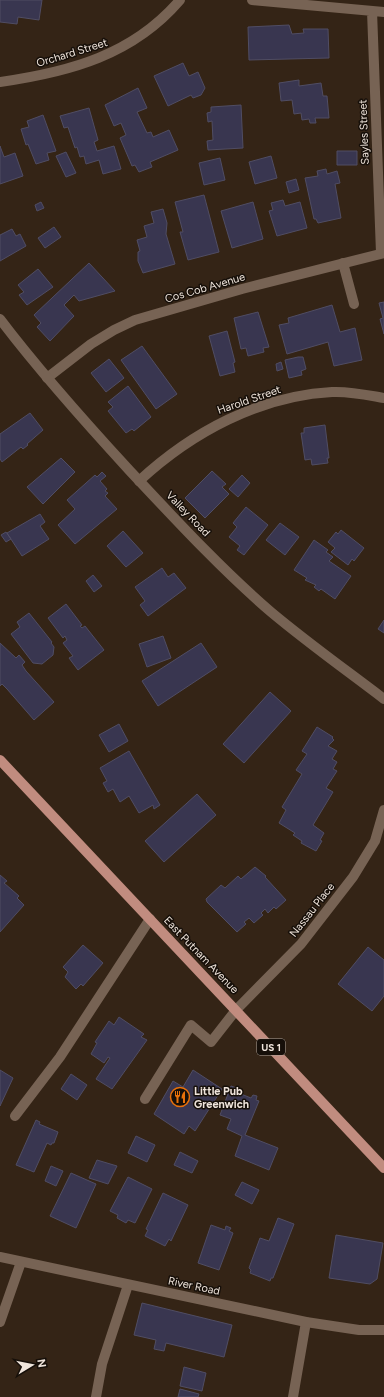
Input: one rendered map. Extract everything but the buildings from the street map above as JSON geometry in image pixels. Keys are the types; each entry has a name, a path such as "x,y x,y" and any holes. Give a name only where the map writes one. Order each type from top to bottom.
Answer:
{"main road":[{"name":"East Putnam Avenue","path":"0,760 384,1168"}],"street":[{"name":"Orchard Street","path":"0,82 35,77 70,68 115,52 135,40 159,22 180,0"},
{"path":"252,0 384,12"},
{"name":"Sayles Street","path":"372,11 383,253"},
{"name":"Cos Cob Avenue","path":"47,378 91,344 114,330 135,320 383,253"},
{"path":"343,263 354,304"},
{"name":"Valley Road","path":"0,319 47,378 179,523 254,596 328,658 384,699"},
{"name":"Harold Street","path":"140,481 160,462 190,440 239,414 307,394 349,392 384,398"},
{"name":"Nassau Place","path":"145,1100 191,1025 210,1042 236,1010 301,944 353,877 375,841 384,810"},
{"path":"15,1116 60,1057 150,919"},
{"name":"River Road","path":"0,1257 306,1322 359,1330 384,1330"},
{"path":"0,1322 20,1262"},
{"path":"96,1397 102,1364 128,1285"},
{"path":"293,1397 306,1322"}],"place":[{"name":"Little Pub Greenwich","path":"180,1097"}]}
